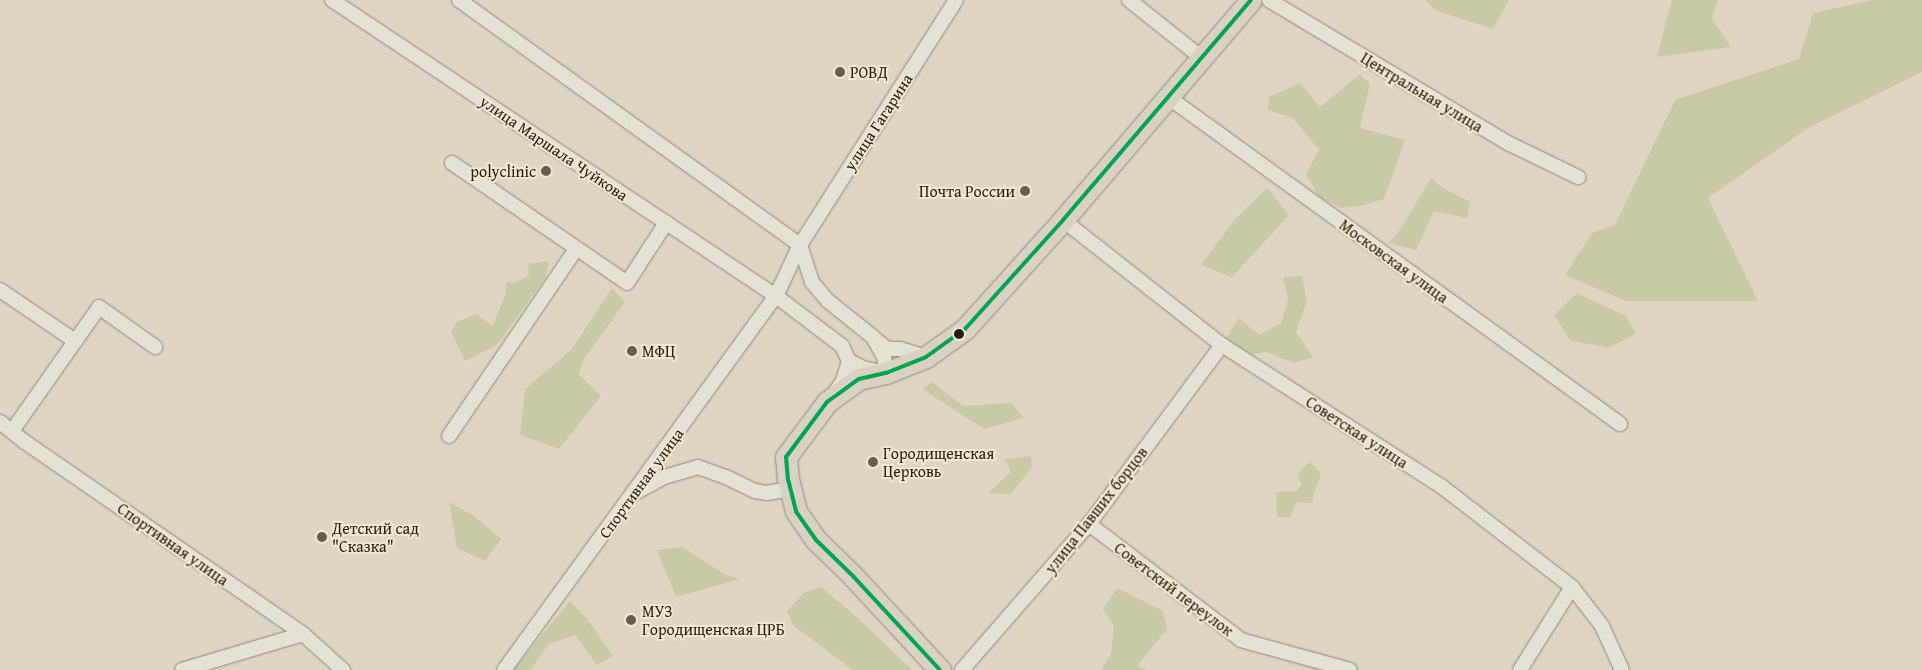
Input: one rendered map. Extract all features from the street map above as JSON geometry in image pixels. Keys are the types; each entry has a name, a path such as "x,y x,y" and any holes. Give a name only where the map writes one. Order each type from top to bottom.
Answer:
{"main road":[{"path":"940,670 893,618 816,540 796,511 790,489 786,457 827,402 858,379 886,373 926,357 965,329 1062,220 1251,0"}],"street":[{"name":"улица Маршала Чуйкова","path":"332,0 776,296 842,346 848,361"},
{"path":"459,0 800,245 812,282 828,301 887,349 900,349 926,357"},
{"name":"улица Гагарина","path":"776,296 800,245 956,0"},
{"path":"1129,0 1202,58"},
{"name":"Центральная улица","path":"1269,0 1510,144 1578,177"},
{"name":"Московская улица","path":"1168,97 1620,424"},
{"path":"452,163 626,282 666,223"},
{"name":"Советская улица","path":"1062,220 1222,345 1441,486 1572,587 1602,626 1622,670"},
{"path":"449,436 576,249"},
{"path":"0,290 75,341"},
{"name":"Спортивная улица","path":"504,670 776,296"},
{"path":"12,431 99,307 155,346"},
{"path":"827,402 843,381 848,361 863,368 886,373 884,357 873,337"},
{"name":"улица Павших борцов","path":"962,670 1089,524 1222,345"},
{"name":"Спортивная улица","path":"0,422 303,634 343,670"},
{"path":"634,493 664,477 698,467 726,477 755,491 766,493 790,489"},
{"name":"Советский переулок","path":"1089,524 1241,640 1350,670"},
{"path":"1520,670 1572,587"},
{"path":"182,670 303,634"}],"green space":[{"path":"1425,0 1509,0 1493,29 1437,11"},
{"path":"1672,0 1718,0 1712,18 1731,47 1657,57"},
{"path":"1873,0 1922,0 1922,72 1808,128 1708,198 1758,301 1626,301 1565,275 1592,233 1615,225 1675,100 1799,59 1813,13"},
{"path":"1360,74 1370,84 1360,128 1405,140 1384,199 1364,205 1341,208 1319,197 1306,174 1319,150 1293,118 1268,110 1269,97 1300,83 1320,107"},
{"path":"1431,178 1441,187 1470,202 1467,218 1434,211 1416,250 1389,243 1401,228"},
{"path":"1267,188 1289,215 1232,277 1201,265 1235,219"},
{"path":"549,261 546,277 497,345 465,361 451,332 457,322 476,314 493,326 506,292 506,282 514,283 529,276 528,264"},
{"path":"1302,276 1307,301 1296,332 1313,357 1294,363 1266,352 1249,355 1222,345 1239,318 1259,335 1281,323 1288,298 1283,277"},
{"path":"612,288 625,302 583,360 579,375 601,396 559,449 520,435 525,389 572,349"},
{"path":"1577,293 1626,316 1636,334 1608,348 1570,340 1554,315"},
{"path":"932,382 963,406 1011,403 1024,418 984,429 922,389"},
{"path":"1031,456 1032,467 1011,494 988,493 1011,472 1005,459"},
{"path":"1310,462 1321,474 1311,503 1296,502 1290,518 1277,517 1276,492 1297,491 1302,485 1297,474"},
{"path":"449,502 474,516 501,539 485,561 457,548"},
{"path":"682,547 726,575 740,579 676,597 657,550"},
{"path":"821,587 859,619 912,670 853,670 793,625 787,611 805,592"},
{"path":"1117,588 1163,611 1167,629 1137,666 1147,670 1101,670 1111,654 1114,626 1103,609"},
{"path":"570,601 588,620 613,656 597,665 575,635 549,644 530,670 513,670"}],"transit line":[{"path":"940,670 854,577 816,540 796,511 788,480 786,457 827,402 859,379 886,373 926,357 965,329 1063,220 1251,0"}],"place":[{"name":"РОВД","path":"840,72"},
{"name":"polyclinic","path":"546,171"},
{"name":"Почта России","path":"1025,191"},
{"name":"МФЦ","path":"632,351"},
{"name":"Городищенская Церковь","path":"873,462"},
{"name":"Детский сад \"Сказка\"","path":"322,537"},
{"name":"МУЗ Городищенская ЦРБ","path":"631,620"}]}
